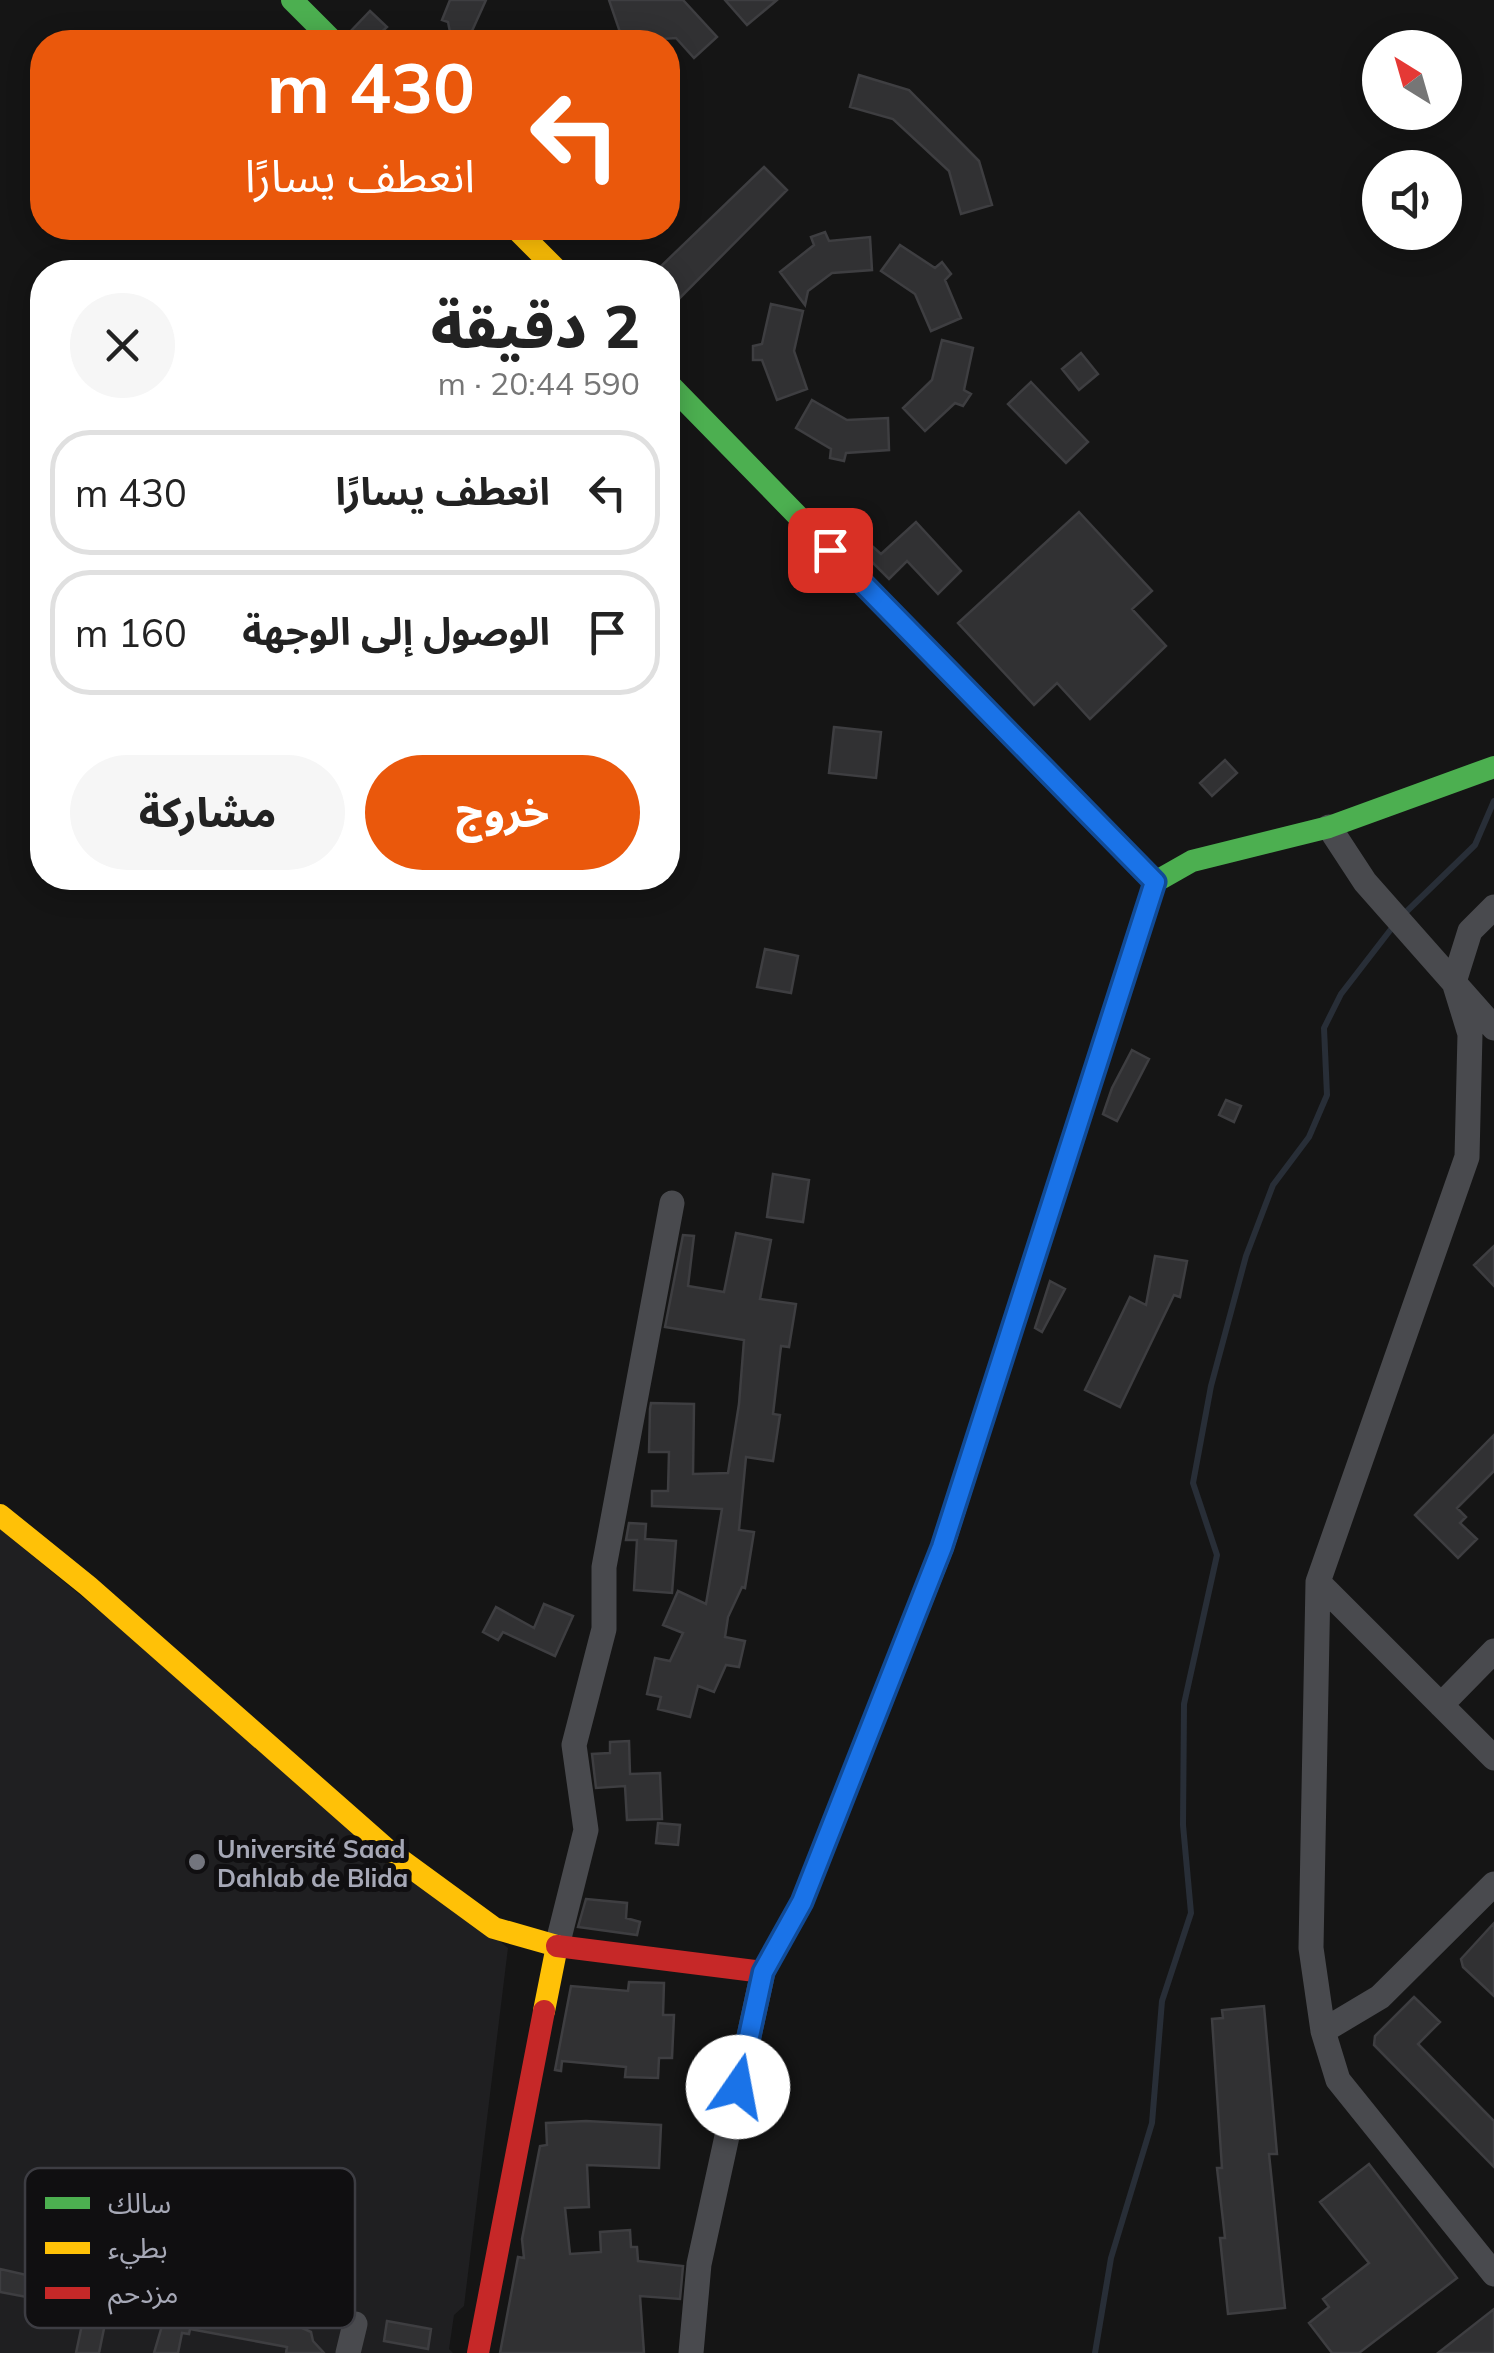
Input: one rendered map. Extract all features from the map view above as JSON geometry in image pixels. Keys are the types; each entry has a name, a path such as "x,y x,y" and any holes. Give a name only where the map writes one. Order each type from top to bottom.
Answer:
{"street":[{"path":"292,0 322,30"},
{"path":"527,240 547,260"},
{"path":"680,396 1155,882"},
{"path":"691,2353 699,2264 763,1972 802,1902 942,1547 1155,882 1192,862 1329,827 1494,768"},
{"path":"1329,827 1365,882 1494,1028"},
{"path":"1492,2265 1338,2080 1323,2031 1311,1948 1318,1582 1467,1157 1470,1034 1454,982 1470,932 1494,908"},
{"path":"478,2353 557,1946 586,1830 574,1745 604,1630 604,1567 672,1203"},
{"path":"0,1515 88,1586 390,1852 494,1928 557,1946 763,1972"},
{"path":"1318,1582 1494,1758"},
{"path":"1442,1706 1494,1650"},
{"path":"1323,2031 1380,1997 1494,1884"},
{"path":"348,2353 354,2328"}],"shaded area":[{"name":"Université Saad Dahlab de Blida","path":"0,1529 508,1948 464,2306 454,2315 449,2349 453,2353 0,2353"}],"building":[{"path":"450,0 486,0 472,30 450,30 448,22 442,20"},
{"path":"609,0 683,0 717,37 694,58 680,42 680,30 619,30"},
{"path":"725,0 777,0 747,25"},
{"path":"370,11 387,27 384,30 352,30"},
{"path":"859,75 909,90 979,161 992,205 961,214 949,171 893,119 850,107"},
{"path":"764,167 787,190 680,298 680,260 667,260"},
{"path":"825,232 829,241 870,237 872,270 832,273 808,291 805,305 780,272 814,245 811,237"},
{"path":"900,245 935,268 942,262 951,274 945,280 961,318 931,331 915,294 881,271"},
{"path":"771,304 803,311 794,351 807,389 777,400 762,360 753,360 753,346 762,344"},
{"path":"942,340 973,348 964,390 971,394 963,406 955,403 925,431 903,408 932,380"},
{"path":"1081,353 1098,374 1079,390 1062,369"},
{"path":"1031,382 1088,442 1066,463 1008,404"},
{"path":"812,400 847,420 888,418 889,450 846,453 844,461 830,458 831,449 796,428"},
{"path":"1079,512 1152,591 1132,609 1166,646 1090,719 1057,683 1034,705 958,623"},
{"path":"916,522 961,571 938,594 907,561 889,579 864,554 872,546 881,554"},
{"path":"834,727 881,732 876,778 829,773"},
{"path":"1225,760 1237,773 1212,796 1200,783"},
{"path":"765,949 798,956 791,993 757,987"},
{"path":"1132,1050 1149,1059 1117,1121 1103,1114"},
{"path":"1226,1100 1241,1106 1234,1122 1219,1115"},
{"path":"773,1174 809,1180 803,1222 767,1217"},
{"path":"736,1233 771,1240 760,1299 796,1304 789,1347 781,1346 773,1414 780,1415 773,1461 746,1457 739,1530 754,1532 745,1588 742,1587 728,1617 725,1637 745,1641 739,1667 726,1665 714,1692 698,1686 690,1717 658,1709 661,1697 647,1694 655,1658 670,1661 683,1633 663,1625 678,1591 706,1604 722,1509 652,1506 652,1491 668,1491 669,1452 649,1452 650,1409 651,1403 694,1404 693,1474 728,1473 744,1340 665,1327 683,1235 694,1236 688,1286 724,1292"},
{"path":"1494,1246 1494,1286 1474,1265"},
{"path":"1155,1256 1187,1261 1180,1297 1174,1295 1120,1407 1085,1390 1130,1297 1146,1305"},
{"path":"1050,1281 1065,1289 1042,1332 1035,1328"},
{"path":"1494,1435 1494,1471 1457,1508 1466,1517 1460,1523 1477,1539 1458,1558 1415,1515"},
{"path":"629,1523 646,1524 645,1539 676,1541 672,1593 634,1590 637,1540 626,1540"},
{"path":"544,1604 573,1616 555,1656 503,1632 498,1640 483,1632 496,1607 534,1628"},
{"path":"629,1741 630,1774 660,1773 662,1819 627,1820 625,1786 596,1788 592,1754 610,1753 610,1742"},
{"path":"658,1823 680,1825 678,1845 656,1843"},
{"path":"586,1899 627,1903 626,1918 640,1922 637,1935 578,1927"},
{"path":"1494,1923 1494,1996 1463,1967 1461,1959"},
{"path":"629,1982 664,1983 663,2015 674,2015 672,2058 659,2058 658,2078 625,2077 626,2067 562,2061 561,2071 555,2070 571,1986 628,1991"},
{"path":"1414,1997 1440,2022 1418,2044 1494,2121 1494,2167 1374,2045 1375,2036"},
{"path":"1264,2006 1277,2154 1269,2154 1285,2308 1228,2314 1220,2238 1225,2238 1217,2168 1222,2168 1212,2019 1223,2018 1222,2010"},
{"path":"546,2123 661,2125 659,2168 587,2165 589,2207 565,2208 570,2254 601,2252 600,2232 630,2230 631,2247 637,2247 638,2261 683,2266 680,2299 640,2296 644,2353 500,2353 518,2257 524,2258 522,2239 540,2146 547,2145"},
{"path":"1369,2164 1457,2278 1359,2353 1332,2353 1309,2323 1329,2307 1323,2299 1369,2263 1320,2202"},
{"path":"0,2269 25,2275 25,2297 0,2292"},
{"path":"1494,2309 1494,2353 1438,2353"},
{"path":"387,2321 431,2329 428,2349 384,2341"},
{"path":"81,2328 104,2328 99,2353 76,2353"},
{"path":"161,2328 302,2328 311,2332 313,2341 324,2353 286,2353 287,2347 190,2329 189,2334 182,2333 178,2353 154,2353"}],"waterway":[{"path":"1404,914 1475,845 1494,801"},
{"path":"1095,2353 1111,2258 1152,2123 1162,2001 1191,1913 1183,1825 1184,1704 1217,1555 1193,1483 1211,1386 1246,1256 1273,1185 1309,1137 1327,1095 1324,1028 1341,994 1395,924"}],"traffic: fast":[{"path":"292,0 322,30"},
{"path":"680,395 1155,882"},
{"path":"1077,1125 1155,882 1192,861 1329,827 1494,767"}],"traffic: slow":[{"path":"527,240 547,260"},
{"path":"920,1605 943,1547 1077,1125"},
{"path":"0,1515 88,1586 390,1852 494,1928 557,1946 544,2011"}],"traffic: jam":[{"path":"557,1946 763,1972 802,1902 920,1605"},
{"path":"478,2353 544,2011"}],"place":[{"name":"Université Saad Dahlab de Blida","path":"197,1862"}],"route":[{"path":"738,2087 763,1972 802,1902 942,1547 1155,882 830,550"}]}
